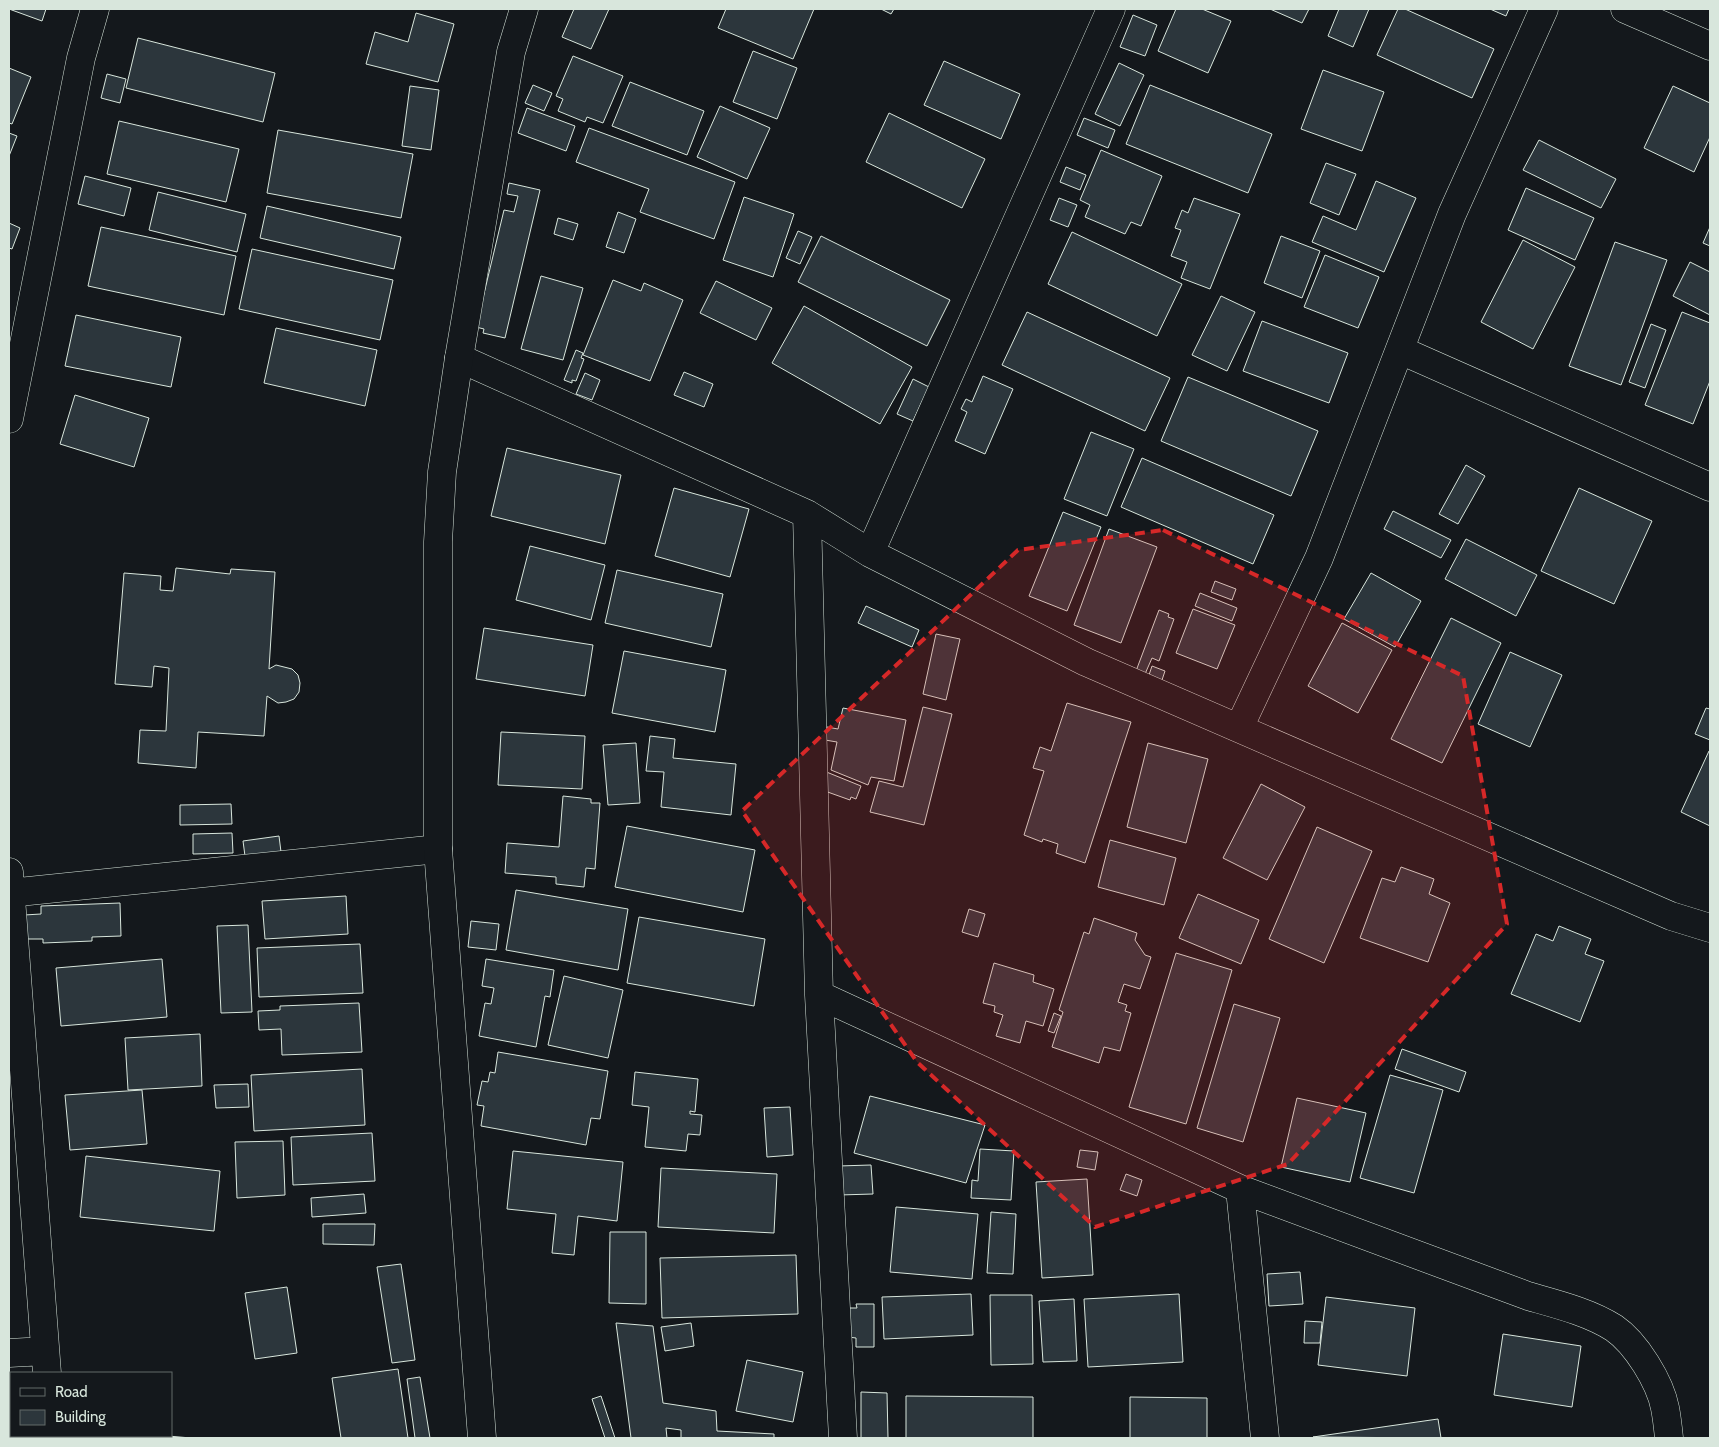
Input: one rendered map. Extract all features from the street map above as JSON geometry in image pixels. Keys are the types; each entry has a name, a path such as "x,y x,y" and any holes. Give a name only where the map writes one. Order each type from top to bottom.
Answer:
{"street":[{"path":"9,419 82,58 95,9"},
{"path":"482,1438 438,849 438,542 442,472 459,358 511,52 524,9"},
{"path":"870,553 1111,9"},
{"path":"1239,728 1319,558 1452,214 1544,9"},
{"path":"1624,9 1710,46"},
{"path":"1400,350 1710,488"},
{"path":"459,358 807,514 870,553 1086,662 1670,916 1710,928"},
{"path":"807,514 819,995 844,1438"},
{"path":"9,893 438,849"},
{"path":"9,872 9,893 46,1362 9,1353"},
{"path":"819,995 1240,1189 1528,1296 1573,1309 1612,1327 1632,1345 1650,1370 1665,1406 1669,1438"},
{"path":"1240,1189 1265,1438"}],"highlighted area":[{"path":"1163,530 1463,676 1507,924 1288,1164 1095,1227 917,1062 742,811 1018,550"}],"building":[{"path":"9,9 46,9 42,21"},
{"path":"574,9 609,9 591,49 562,37"},
{"path":"726,9 814,9 793,59 718,28"},
{"path":"881,9 894,9 891,14"},
{"path":"1176,9 1202,9 1231,21 1208,73 1158,51"},
{"path":"1270,9 1309,9 1302,23"},
{"path":"1339,9 1369,9 1353,47 1328,36"},
{"path":"1398,9 1405,9 1494,49 1472,98 1377,55"},
{"path":"1490,9 1509,9 1506,16"},
{"path":"416,13 454,24 438,82 366,64 375,32 408,42"},
{"path":"1133,15 1157,25 1145,56 1120,47"},
{"path":"138,38 275,73 263,122 126,88"},
{"path":"753,51 797,68 777,119 733,102"},
{"path":"573,56 623,76 603,123 587,117 585,122 558,111 563,99 556,96"},
{"path":"944,61 1020,94 1001,139 924,105"},
{"path":"1119,63 1144,75 1120,126 1095,114"},
{"path":"9,68 31,77 12,124 9,123"},
{"path":"1323,70 1384,92 1362,151 1301,129"},
{"path":"107,74 126,79 120,103 101,98"},
{"path":"630,82 704,111 687,155 612,126"},
{"path":"533,85 552,93 544,111 525,103"},
{"path":"1150,85 1272,134 1248,193 1126,144"},
{"path":"410,86 439,90 431,150 402,146"},
{"path":"1673,86 1710,103 1710,137 1694,172 1644,148"},
{"path":"720,106 770,128 747,179 697,157"},
{"path":"527,108 575,126 566,151 518,133"},
{"path":"889,113 985,159 962,208 866,162"},
{"path":"1084,118 1115,130 1108,148 1077,135"},
{"path":"119,121 239,149 226,202 107,174"},
{"path":"589,128 735,182 714,239 640,212 649,189 576,162"},
{"path":"278,130 413,154 401,218 267,193"},
{"path":"9,133 17,136 9,156"},
{"path":"1539,140 1616,179 1601,208 1523,170"},
{"path":"1101,150 1162,176 1141,226 1131,222 1125,234 1085,217 1090,205 1080,200"},
{"path":"1326,163 1356,174 1339,215 1310,203"},
{"path":"1066,167 1086,175 1080,190 1060,182"},
{"path":"85,176 131,188 124,216 78,204"},
{"path":"1376,181 1416,198 1384,272 1312,242 1323,216 1356,230"},
{"path":"509,183 540,190 505,338 483,333 484,329 476,327 504,210 514,212 518,196 507,194"},
{"path":"1526,188 1594,218 1575,260 1508,230"},
{"path":"158,192 246,214 237,252 149,230"},
{"path":"744,197 794,214 773,277 723,260"},
{"path":"1059,198 1077,205 1068,227 1050,220"},
{"path":"1194,198 1240,214 1210,289 1181,278 1187,262 1171,256 1181,230 1175,228 1182,210 1188,213"},
{"path":"267,206 401,237 394,269 260,238"},
{"path":"618,212 636,219 624,253 606,247"},
{"path":"558,218 578,224 573,240 554,234"},
{"path":"9,223 20,228 12,249 9,248"},
{"path":"101,227 236,256 224,315 88,286"},
{"path":"1710,227 1710,246 1703,243"},
{"path":"798,231 812,237 800,264 786,258"},
{"path":"1072,232 1182,284 1157,336 1048,284"},
{"path":"821,236 950,300 927,346 798,282"},
{"path":"1281,236 1320,251 1302,298 1264,283"},
{"path":"1523,240 1575,267 1533,349 1481,322"},
{"path":"1615,242 1667,260 1621,385 1569,366"},
{"path":"252,249 393,280 380,340 239,309"},
{"path":"1325,255 1379,277 1358,328 1304,307"},
{"path":"1690,262 1710,272 1710,315 1673,296"},
{"path":"541,276 583,288 563,360 521,349"},
{"path":"613,280 641,291 644,283 683,300 650,381 583,355"},
{"path":"716,281 772,308 756,340 700,313"},
{"path":"1221,296 1255,312 1227,371 1192,355"},
{"path":"804,306 912,367 880,424 772,363"},
{"path":"1027,312 1170,378 1145,431 1002,365"},
{"path":"1682,312 1710,323 1710,381 1693,424 1645,405"},
{"path":"76,315 181,337 171,387 65,366"},
{"path":"1262,321 1348,353 1329,403 1243,371"},
{"path":"1651,324 1666,330 1645,388 1629,382"},
{"path":"276,328 377,350 365,406 264,383"},
{"path":"576,350 583,353 581,358 584,359 576,381 572,380 572,383 564,380"},
{"path":"684,372 713,384 704,407 674,395"},
{"path":"585,373 600,380 592,400 576,394"},
{"path":"983,376 1013,389 985,454 955,441 967,412 961,409 966,399 972,402"},
{"path":"1188,377 1318,431 1291,496 1161,441"},
{"path":"913,379 929,387 913,421 897,414"},
{"path":"75,395 149,418 134,467 60,444"},
{"path":"1091,432 1134,449 1107,516 1064,499"},
{"path":"507,448 621,475 605,544 491,516"},
{"path":"1142,458 1274,515 1253,564 1121,507"},
{"path":"1466,465 1485,476 1458,524 1439,514"},
{"path":"674,488 749,509 730,577 655,556"},
{"path":"1579,488 1652,521 1614,604 1541,571"},
{"path":"1393,511 1451,540 1441,558 1384,529"},
{"path":"1063,512 1101,527 1067,611 1029,596"},
{"path":"1109,529 1157,547 1121,643 1074,625"},
{"path":"1466,539 1537,575 1516,616 1445,579"},
{"path":"530,546 605,565 591,620 516,600"},
{"path":"176,568 230,574 231,569 275,572 269,669 276,665 292,669 298,675 300,683 299,692 294,699 278,703 267,696 264,736 198,732 196,768 138,763 140,730 166,731 169,668 154,666 152,687 115,684 124,573 161,576 160,590 173,591"},
{"path":"617,570 723,594 711,647 605,623"},
{"path":"1371,573 1421,601 1395,647 1344,619"},
{"path":"1215,581 1236,589 1232,600 1211,592"},
{"path":"1200,593 1237,608 1232,621 1195,606"},
{"path":"866,606 919,630 912,647 858,623"},
{"path":"1193,609 1235,625 1217,669 1176,653"},
{"path":"1159,610 1169,614 1168,617 1174,619 1159,661 1152,658 1145,674 1136,671"},
{"path":"1451,618 1501,643 1442,763 1391,739"},
{"path":"1342,623 1392,650 1358,713 1308,686"},
{"path":"484,628 593,645 585,696 476,679"},
{"path":"936,634 960,639 946,700 923,694"},
{"path":"624,651 726,670 715,732 612,713"},
{"path":"1510,652 1562,675 1530,747 1478,724"},
{"path":"1152,666 1165,671 1160,686 1147,681"},
{"path":"1067,703 1131,722 1085,863 1056,853 1058,844 1043,839 1042,842 1024,835 1044,771 1033,768 1040,747 1051,751"},
{"path":"923,707 952,714 924,825 870,812 879,781 903,787"},
{"path":"843,708 906,720 894,781 871,777 868,785 831,770 837,742 825,740 827,727 838,729"},
{"path":"1706,708 1710,709 1710,740 1695,734"},
{"path":"501,732 585,736 582,789 498,785"},
{"path":"650,736 675,739 673,758 736,764 731,815 661,807 664,772 646,771"},
{"path":"636,743 640,803 608,805 603,745"},
{"path":"1148,743 1208,759 1186,843 1127,827"},
{"path":"1710,752 1710,826 1681,812"},
{"path":"824,771 861,786 856,799 851,797 850,800 822,790"},
{"path":"1261,784 1305,807 1267,880 1223,858"},
{"path":"563,796 591,799 591,803 600,803 595,869 586,868 584,887 556,884 556,877 505,873 507,843 559,847"},
{"path":"231,804 232,824 180,825 180,805"},
{"path":"627,826 755,850 743,912 615,887"},
{"path":"1317,827 1372,851 1324,963 1269,939"},
{"path":"232,833 233,853 193,854 193,834"},
{"path":"279,836 281,852 245,856 243,841"},
{"path":"1110,840 1176,858 1164,905 1098,887"},
{"path":"1401,867 1434,879 1429,894 1450,903 1428,962 1360,938 1382,878 1395,882"},
{"path":"516,890 628,909 618,970 506,950"},
{"path":"1198,894 1259,920 1241,964 1179,938"},
{"path":"346,896 348,934 265,939 262,901"},
{"path":"120,903 121,936 92,937 92,941 43,943 43,939 25,939 24,915 41,914 41,906"},
{"path":"969,909 985,914 978,937 962,932"},
{"path":"639,917 765,939 754,1006 627,983"},
{"path":"1094,918 1137,933 1135,940 1145,955 1151,957 1140,989 1124,984 1118,1002 1127,1005 1125,1011 1131,1013 1120,1051 1104,1047 1099,1063 1052,1047 1063,1012 1059,1010 1084,932 1089,934"},
{"path":"471,921 499,924 496,950 468,947"},
{"path":"248,925 252,1012 221,1013 217,926"},
{"path":"1559,926 1591,939 1585,954 1604,961 1580,1022 1511,994 1536,934 1553,941"},
{"path":"360,944 363,993 259,997 257,948"},
{"path":"1176,953 1232,970 1186,1124 1129,1107"},
{"path":"162,959 167,1017 61,1026 56,968"},
{"path":"486,959 554,970 550,997 545,996 536,1047 479,1036 485,1003 491,1004 494,988 482,986"},
{"path":"994,963 1034,975 1033,982 1054,989 1043,1026 1026,1021 1020,1043 996,1036 1003,1015 994,1012 995,1006 983,1003"},
{"path":"564,976 623,990 608,1058 548,1045"},
{"path":"359,1003 362,1052 282,1055 281,1029 259,1030 258,1011 280,1010 280,1006"},
{"path":"1234,1004 1280,1018 1243,1142 1197,1128"},
{"path":"1054,1013 1061,1016 1054,1033 1048,1031"},
{"path":"200,1034 202,1086 128,1090 125,1038"},
{"path":"1402,1049 1466,1072 1459,1092 1395,1069"},
{"path":"498,1052 608,1071 600,1119 591,1118 586,1145 481,1126 484,1106 477,1105 482,1081 488,1082 490,1072 495,1073"},
{"path":"362,1069 365,1125 254,1131 251,1075"},
{"path":"635,1072 698,1079 695,1112 690,1111 690,1114 702,1115 700,1135 688,1134 686,1151 645,1147 649,1107 632,1105"},
{"path":"1390,1075 1443,1090 1414,1193 1360,1178"},
{"path":"248,1084 249,1107 216,1108 214,1085"},
{"path":"142,1090 147,1144 70,1150 65,1095"},
{"path":"870,1096 985,1125 966,1183 854,1153"},
{"path":"1297,1098 1366,1113 1350,1182 1281,1167"},
{"path":"790,1107 793,1155 767,1157 764,1108"},
{"path":"372,1133 375,1181 293,1185 291,1137"},
{"path":"283,1141 285,1195 237,1198 235,1142"},
{"path":"980,1149 1014,1151 1011,1200 971,1198 972,1180 978,1181"},
{"path":"1080,1150 1098,1152 1095,1170 1077,1167"},
{"path":"513,1151 623,1162 617,1221 578,1216 574,1255 552,1253 556,1214 507,1209"},
{"path":"86,1156 220,1171 214,1231 80,1217"},
{"path":"871,1165 873,1194 839,1195 838,1166"},
{"path":"661,1168 777,1174 774,1233 658,1227"},
{"path":"1126,1174 1142,1180 1137,1196 1120,1190"},
{"path":"1087,1179 1093,1275 1042,1278 1036,1182"},
{"path":"364,1194 366,1213 312,1217 311,1198"},
{"path":"896,1207 978,1214 972,1279 890,1272"},
{"path":"991,1212 1016,1214 1013,1274 987,1273"},
{"path":"323,1224 375,1224 374,1245 323,1244"},
{"path":"610,1232 646,1232 646,1304 609,1303"},
{"path":"796,1255 798,1314 662,1318 660,1258"},
{"path":"401,1264 415,1360 392,1363 377,1267"},
{"path":"1300,1272 1303,1304 1269,1306 1267,1274"},
{"path":"287,1287 297,1353 255,1359 245,1293"},
{"path":"971,1294 973,1335 884,1339 882,1297"},
{"path":"1179,1294 1183,1362 1088,1367 1084,1299"},
{"path":"990,1295 1032,1295 1033,1364 991,1365"},
{"path":"1326,1297 1415,1308 1407,1376 1318,1365"},
{"path":"1074,1299 1077,1361 1043,1362 1039,1301"},
{"path":"856,1304 874,1304 874,1347 856,1347 856,1338 848,1337 848,1308 857,1308"},
{"path":"1305,1321 1322,1322 1320,1343 1304,1343"},
{"path":"616,1323 653,1326 663,1403 716,1411 717,1431 774,1434 774,1438 681,1438 681,1430 666,1428 667,1438 631,1438"},
{"path":"691,1323 694,1346 665,1351 661,1327"},
{"path":"1503,1334 1581,1346 1572,1407 1494,1395"},
{"path":"747,1360 803,1372 793,1422 736,1411"},
{"path":"398,1369 408,1438 341,1438 332,1378"},
{"path":"420,1377 430,1438 415,1438 407,1379"},
{"path":"9,1384 10,1384 9,1438"},
{"path":"861,1392 887,1393 888,1438 861,1438"},
{"path":"601,1396 615,1438 605,1438 592,1399"},
{"path":"906,1396 1033,1397 1033,1438 906,1438"},
{"path":"1130,1397 1207,1398 1207,1438 1130,1438"},
{"path":"1438,1419 1441,1438 1313,1437"},
{"path":"172,1436 191,1438 99,1438"}]}
